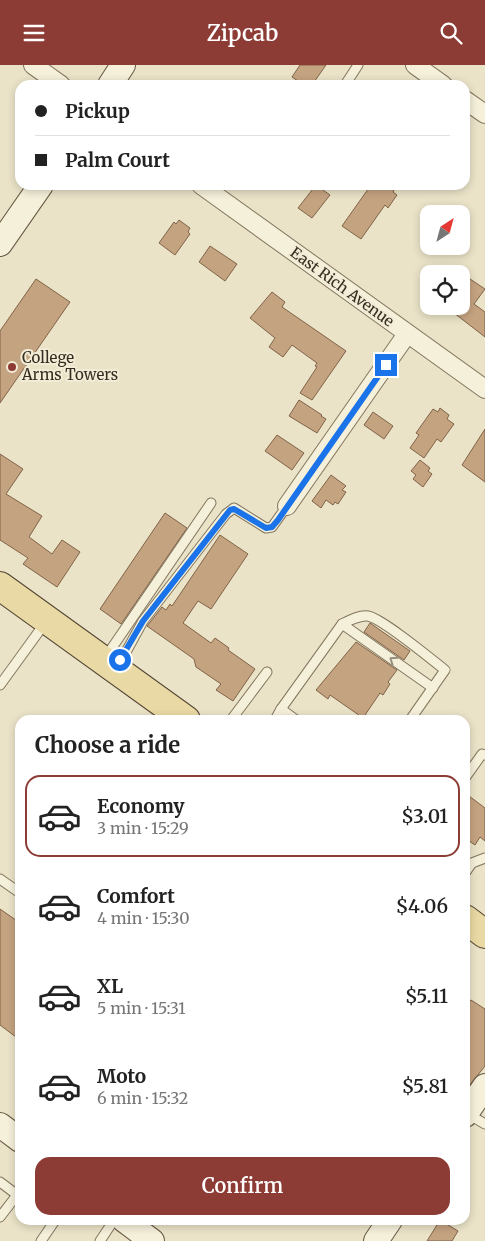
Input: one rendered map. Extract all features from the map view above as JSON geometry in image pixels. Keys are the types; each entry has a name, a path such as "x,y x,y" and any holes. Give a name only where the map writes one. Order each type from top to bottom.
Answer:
{"main road":[{"path":"113,80 123,65"},
{"path":"0,244 38,190"},
{"path":"0,586 179,715"},
{"path":"470,923 485,934"},
{"path":"470,1112 485,1087"},
{"path":"0,1125 15,1136"},
{"path":"376,1241 387,1225"}],"street":[{"path":"32,65 54,80"},
{"path":"415,65 436,80"},
{"path":"470,104 485,114"},
{"name":"East Rich Avenue","path":"207,190 485,389"},
{"path":"287,506 407,334"}],"lane":[{"path":"348,80 358,65"},
{"path":"109,664 211,503"},
{"path":"109,664 126,652 143,621 226,514 234,509 266,528 272,527 287,506"},
{"path":"278,715 342,624 354,618 368,616 381,623 446,670 414,715"},
{"path":"0,685 47,620"},
{"path":"342,624 433,688"},
{"path":"235,715 267,672"},
{"path":"281,709 289,715"},
{"path":"470,770 482,754 485,755"},
{"path":"470,866 472,863 485,858"},
{"path":"0,879 15,890"},
{"path":"0,1183 15,1194"},
{"path":"0,1217 15,1200"},
{"path":"41,1241 52,1225"},
{"path":"100,1241 132,1226"}],"building":[{"path":"300,65 326,65 316,80 296,80 292,77"},
{"path":"312,190 323,190 330,195 312,218 298,208"},
{"path":"367,190 394,190 393,192 397,195 388,208 385,205 361,239 342,226"},
{"path":"179,220 190,228 188,232 190,234 175,255 159,243 174,222 176,224"},
{"path":"210,246 237,264 225,281 199,262"},
{"name":"College Arms Towers","path":"36,279 70,302 0,403 0,331"},
{"path":"470,279 485,289 474,304 485,312 485,337 457,315 470,315"},
{"path":"272,292 285,302 282,307 346,351 312,400 300,393 317,367 315,366 317,363 292,345 283,357 269,347 275,338 250,318"},
{"path":"299,400 326,419 317,433 289,416"},
{"path":"440,408 449,415 447,419 454,424 441,442 437,439 424,458 410,448 419,435 416,433 433,409 438,412"},
{"path":"373,412 393,426 384,439 364,425"},
{"path":"485,429 485,482 462,465"},
{"path":"277,435 304,453 292,470 265,451"},
{"path":"0,454 23,469 6,494 42,516 29,537 52,554 62,540 80,552 57,587 23,564 28,558 0,540"},
{"path":"420,460 430,468 428,471 432,474 423,487 413,479 416,475 411,471"},
{"path":"331,475 346,486 342,490 346,492 338,504 335,502 333,505 326,500 321,508 312,501"},
{"path":"165,513 187,528 121,624 100,609"},
{"path":"220,535 248,554 211,609 198,601 183,623 211,643 215,638 229,648 228,650 255,669 233,701 216,690 221,684 196,667 194,659 147,626 162,607 166,610 170,604 172,606"},
{"path":"370,623 410,651 404,660 364,632"},
{"path":"356,642 397,670 388,682 390,684 383,695 380,693 365,715 359,715 330,695 328,699 316,690"},
{"path":"470,797 485,808 485,841 480,837 475,845 470,842"},
{"path":"0,909 15,920 15,1036 0,1025"},
{"path":"471,1000 485,1009 485,1066 470,1085"},
{"path":"437,1225 448,1225 458,1231 452,1241 427,1241"}],"place":[{"name":"College Arms Towers","path":"12,367"}],"route":[{"path":"120,660 143,621 230,510 239,510 266,528 272,527 386,365"}]}
